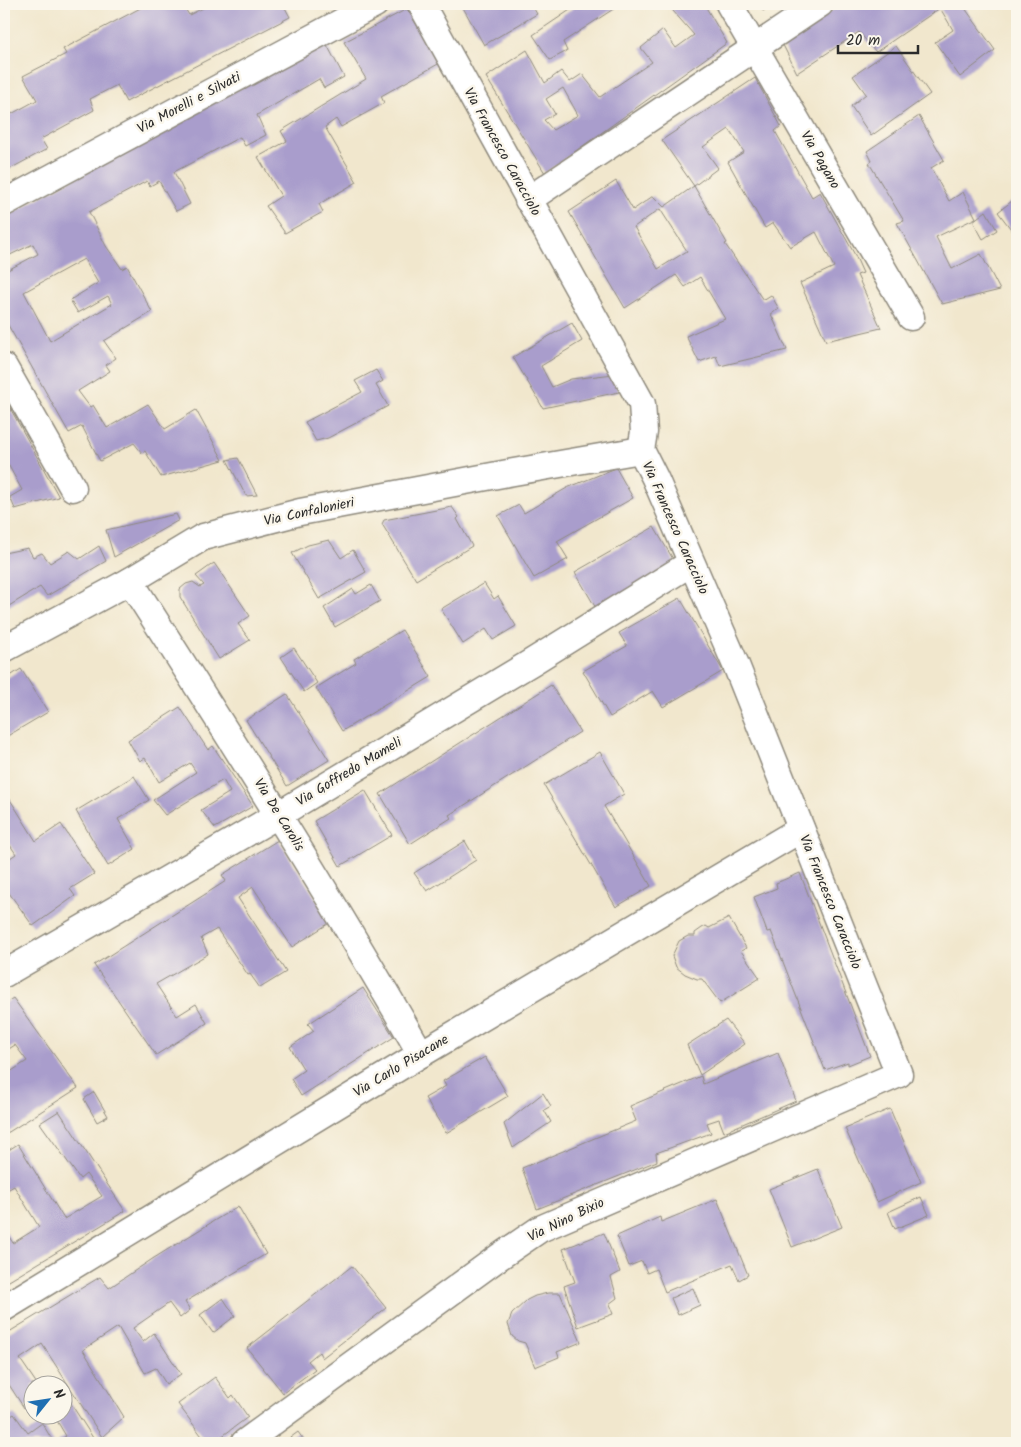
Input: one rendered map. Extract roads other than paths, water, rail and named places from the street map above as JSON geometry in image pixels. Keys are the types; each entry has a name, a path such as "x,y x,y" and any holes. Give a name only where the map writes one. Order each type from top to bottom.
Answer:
{"street":[{"name":"Via Morelli e Silvati","path":"4,202 375,4"},
{"name":"Via Francesco Caracciolo","path":"420,4 642,404 644,432 641,450 736,665 898,1074"},
{"name":"Via Pagano","path":"729,4 911,317"},
{"path":"528,200 820,4"},
{"path":"4,366 74,488"},
{"name":"Via Confalonieri","path":"4,649 130,581 203,537 310,511 641,450"},
{"name":"Via Goffredo Mameli","path":"4,974 279,814 532,662 691,563"},
{"name":"Via De Carolis","path":"130,581 279,814 369,963 421,1054"},
{"name":"Via Carlo Pisacane","path":"4,1308 421,1054 801,829"},
{"name":"Via Nino Bixio","path":"244,1443 540,1229 898,1074"}]}
